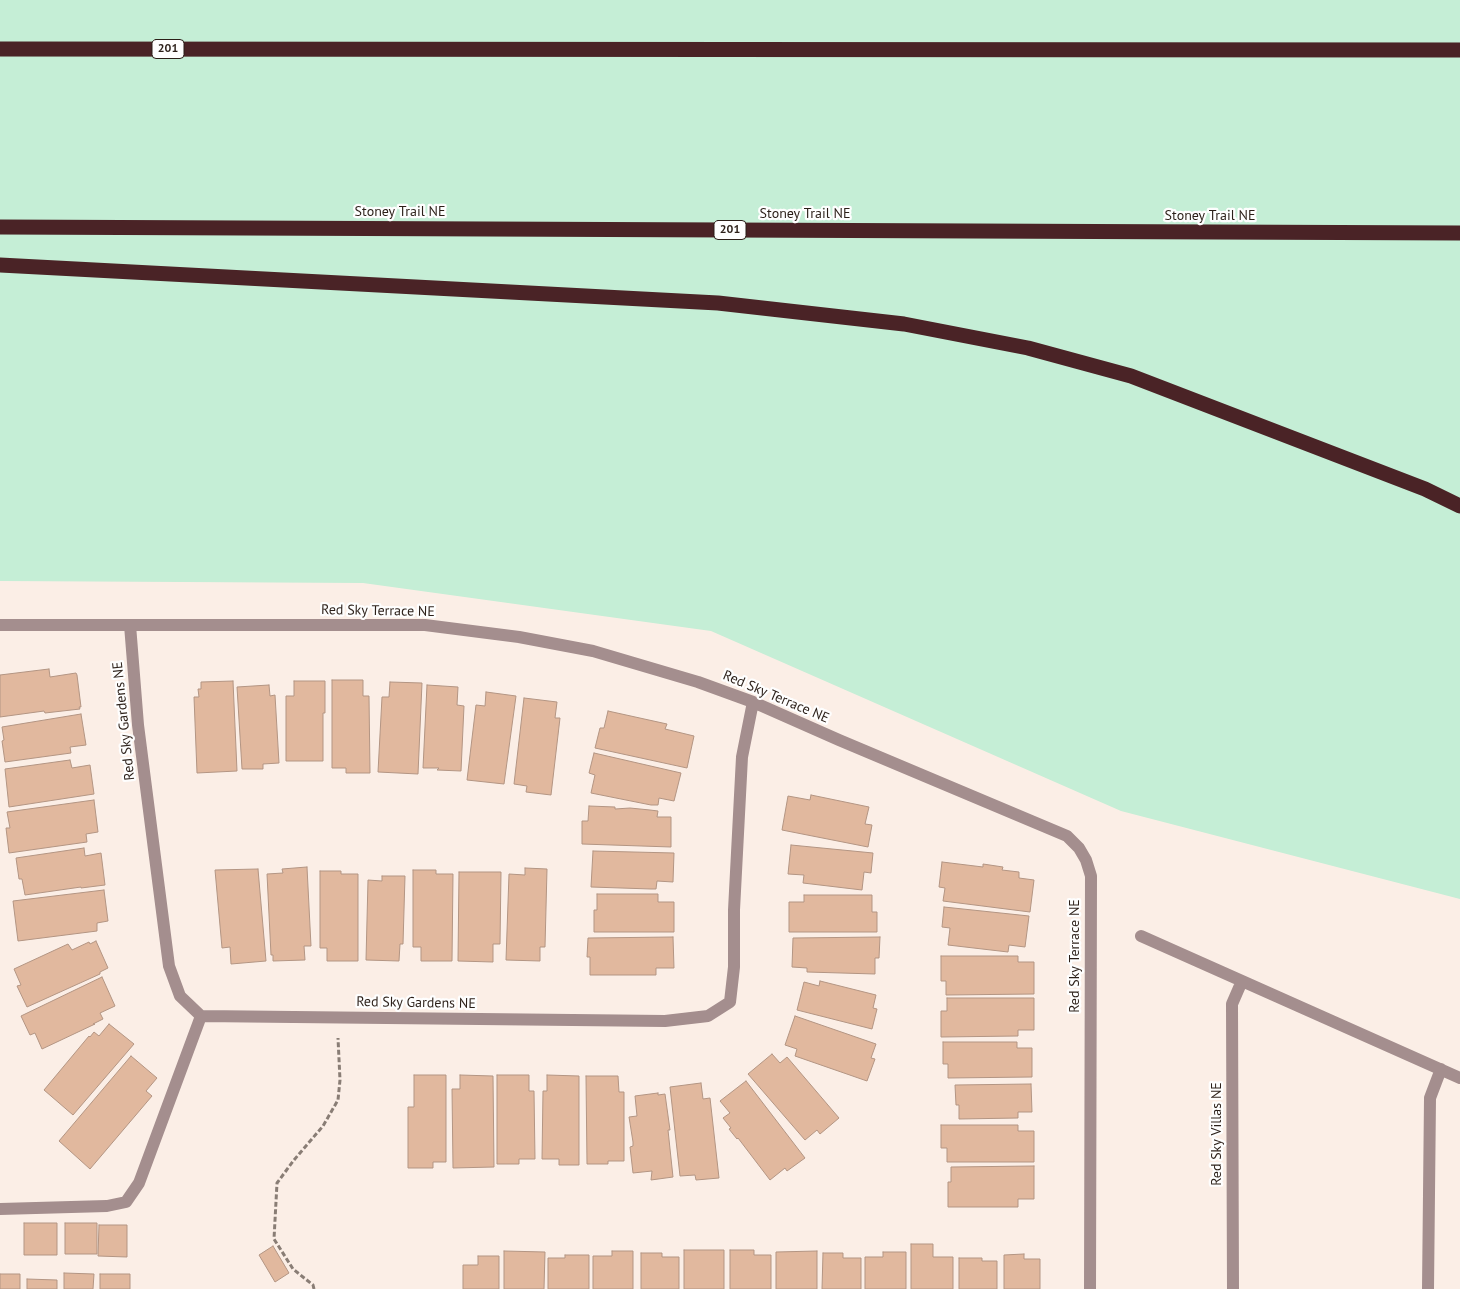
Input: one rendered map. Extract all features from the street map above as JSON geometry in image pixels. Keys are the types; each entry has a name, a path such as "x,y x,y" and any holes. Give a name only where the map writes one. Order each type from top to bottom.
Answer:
{"highway":[{"name":"201","path":"0,49 1460,50"},
{"name":"Stoney Trail NE","path":"0,227 1460,233"},
{"path":"0,264 718,303 904,324 1028,348 1131,376 1425,489 1460,506"}],"street":[{"name":"Red Sky Terrace NE","path":"0,625 425,625 519,637 593,651 698,682 753,702 1067,836 1083,854 1090,876 1090,1289"},
{"name":"Red Sky Gardens NE","path":"130,625 138,725 169,966 180,996 201,1016 666,1021 708,1016 730,1002 734,967 734,910 742,757 753,702"},
{"path":"1142,936 1460,1078"},
{"name":"Red Sky Villas NE","path":"1233,1289 1232,1004 1242,981"},
{"path":"0,1209 107,1206 126,1202 139,1183 201,1016"},
{"path":"1428,1289 1430,1098 1441,1069"}],"path":[{"path":"314,1289 313,1285 293,1269 274,1239 277,1183 323,1126 338,1100 340,1080 338,1018"}],"green space":[{"path":"0,0 1460,0 1460,899 1121,811 711,631 363,583 0,581"}],"building":[{"path":"49,669 50,677 76,673 80,709 45,713 44,711 0,717 0,675"},
{"path":"332,680 363,680 363,696 369,696 370,773 346,773 346,768 332,768"},
{"path":"233,681 237,771 197,773 194,697 199,697 198,689 201,689 201,682"},
{"path":"294,681 325,681 323,761 286,761 286,696 294,696"},
{"path":"390,682 422,683 418,774 378,772 382,697 389,697"},
{"path":"269,685 270,696 275,695 279,763 263,764 263,769 242,769 237,687"},
{"path":"427,685 458,687 457,705 464,706 461,771 423,768"},
{"path":"486,692 516,696 504,784 467,780 476,705 485,706"},
{"path":"524,698 557,702 555,718 560,718 551,795 526,792 527,786 514,784"},
{"path":"608,711 667,724 665,729 694,736 687,768 595,748 600,728 604,728"},
{"path":"81,714 86,745 70,747 71,753 5,762 2,727"},
{"path":"594,753 681,773 674,801 659,798 658,805 651,805 591,793 595,775 589,773"},
{"path":"70,760 72,768 90,765 94,794 9,807 5,769"},
{"path":"811,795 869,807 865,824 872,825 868,847 782,830 788,796 810,800"},
{"path":"94,800 98,832 86,834 87,842 9,853 6,828 10,828 7,812"},
{"path":"589,806 658,811 657,817 671,817 671,847 582,844 582,821 588,821"},
{"path":"791,845 873,853 871,873 864,872 862,890 803,883 804,875 788,874"},
{"path":"84,848 85,856 101,853 105,885 25,895 22,879 19,879 16,858"},
{"path":"593,851 674,853 673,882 657,881 656,889 591,887"},
{"path":"942,862 983,867 983,864 1003,867 1002,870 1019,872 1019,878 1034,880 1030,912 943,901 945,888 939,887"},
{"path":"307,867 311,946 304,946 305,960 273,961 273,955 271,955 267,874 283,873 282,869"},
{"path":"525,868 547,869 545,947 540,947 540,961 506,960 509,874 525,875"},
{"path":"258,869 266,961 231,964 230,947 222,948 215,870"},
{"path":"413,870 436,870 436,874 453,874 452,961 421,961 421,947 413,947"},
{"path":"320,871 341,871 341,874 358,874 358,961 327,961 327,948 320,948"},
{"path":"459,872 501,872 500,944 493,944 493,962 458,961"},
{"path":"382,876 405,876 403,944 400,944 399,961 366,960 368,880 382,881"},
{"path":"104,890 108,921 97,923 97,931 18,941 13,901"},
{"path":"597,894 658,894 658,902 674,902 674,932 594,932 594,910 597,910"},
{"path":"804,895 872,895 872,912 877,912 877,932 789,932 789,902 804,902"},
{"path":"944,907 1029,916 1025,947 1009,945 1008,952 948,945 950,928 942,927"},
{"path":"673,937 674,968 656,968 656,975 590,975 590,957 587,957 588,938"},
{"path":"880,937 879,958 875,958 875,974 807,972 807,968 792,967 793,938"},
{"path":"96,941 108,968 100,972 100,974 27,1007 17,986 21,985 14,969 68,944 72,950 89,942 90,944"},
{"path":"941,956 1018,956 1018,962 1034,962 1034,994 946,995 946,981 941,981"},
{"path":"102,977 115,1006 100,1013 103,1019 93,1024 95,1024 42,1049 35,1033 30,1035 21,1016"},
{"path":"820,981 876,995 873,1008 877,1009 872,1029 797,1010 804,982 819,986"},
{"path":"947,998 1034,998 1034,1030 1018,1030 1018,1036 941,1037 941,1011 947,1011"},
{"path":"795,1016 876,1044 871,1058 875,1059 867,1081 795,1056 797,1049 785,1045"},
{"path":"109,1024 134,1044 73,1115 44,1090 89,1036 94,1032 99,1036"},
{"path":"943,1042 1017,1042 1017,1048 1032,1048 1032,1077 948,1078 948,1064 943,1064"},
{"path":"772,1054 780,1063 787,1057 839,1118 820,1134 817,1130 805,1140 748,1074"},
{"path":"131,1056 157,1078 146,1091 152,1096 90,1169 59,1141"},
{"path":"414,1075 446,1075 446,1162 433,1162 433,1168 408,1168 408,1107 414,1107"},
{"path":"460,1075 493,1076 494,1167 453,1168 452,1089 460,1089"},
{"path":"497,1075 529,1075 529,1091 534,1091 535,1159 519,1159 519,1164 497,1164"},
{"path":"547,1075 579,1076 579,1165 559,1165 559,1159 542,1159 543,1091 547,1091"},
{"path":"586,1076 618,1076 619,1092 624,1092 624,1161 608,1161 608,1164 587,1164"},
{"path":"746,1081 805,1158 787,1171 785,1168 770,1180 729,1129 731,1128 723,1118 730,1113 720,1101"},
{"path":"701,1083 703,1099 710,1098 719,1178 696,1180 695,1175 680,1176 670,1087"},
{"path":"1031,1084 1032,1112 1018,1112 1018,1118 959,1119 959,1105 956,1105 955,1085"},
{"path":"658,1093 658,1095 665,1094 670,1130 668,1130 673,1177 651,1180 652,1171 633,1173 630,1147 633,1146 633,1142 629,1117 637,1116 635,1096"},
{"path":"941,1125 1018,1125 1018,1131 1034,1131 1034,1162 947,1162 947,1148 941,1148"},
{"path":"1034,1166 1034,1199 1018,1199 1018,1207 948,1207 948,1182 951,1182 951,1167"},
{"path":"24,1223 57,1223 57,1255 24,1255"},
{"path":"65,1223 97,1223 97,1254 65,1254"},
{"path":"99,1225 127,1225 127,1257 98,1256"},
{"path":"911,1244 933,1244 933,1257 953,1257 953,1289 911,1289"},
{"path":"273,1246 289,1273 275,1282 259,1255"},
{"path":"684,1250 724,1250 724,1289 684,1289"},
{"path":"730,1250 754,1250 754,1255 771,1255 771,1289 730,1289"},
{"path":"504,1251 545,1252 544,1289 504,1289"},
{"path":"612,1251 633,1251 633,1289 593,1289 593,1256 612,1256"},
{"path":"817,1251 817,1289 776,1289 776,1252"},
{"path":"883,1252 906,1252 906,1289 865,1289 865,1257 883,1257"},
{"path":"641,1253 662,1253 662,1257 679,1257 679,1289 641,1289"},
{"path":"823,1253 843,1253 843,1258 861,1258 861,1289 822,1289"},
{"path":"1024,1254 1024,1259 1040,1259 1040,1289 1004,1289 1004,1255"},
{"path":"565,1255 589,1255 589,1289 548,1289 548,1258 565,1258"},
{"path":"478,1256 499,1256 499,1289 463,1289 463,1265 478,1265"},
{"path":"959,1258 982,1258 982,1261 997,1261 997,1289 959,1289"},
{"path":"64,1273 94,1274 93,1289 64,1289"},
{"path":"0,1274 20,1274 20,1289 0,1289"},
{"path":"100,1274 130,1274 130,1289 100,1289"},
{"path":"27,1279 57,1280 57,1289 27,1289"}]}
